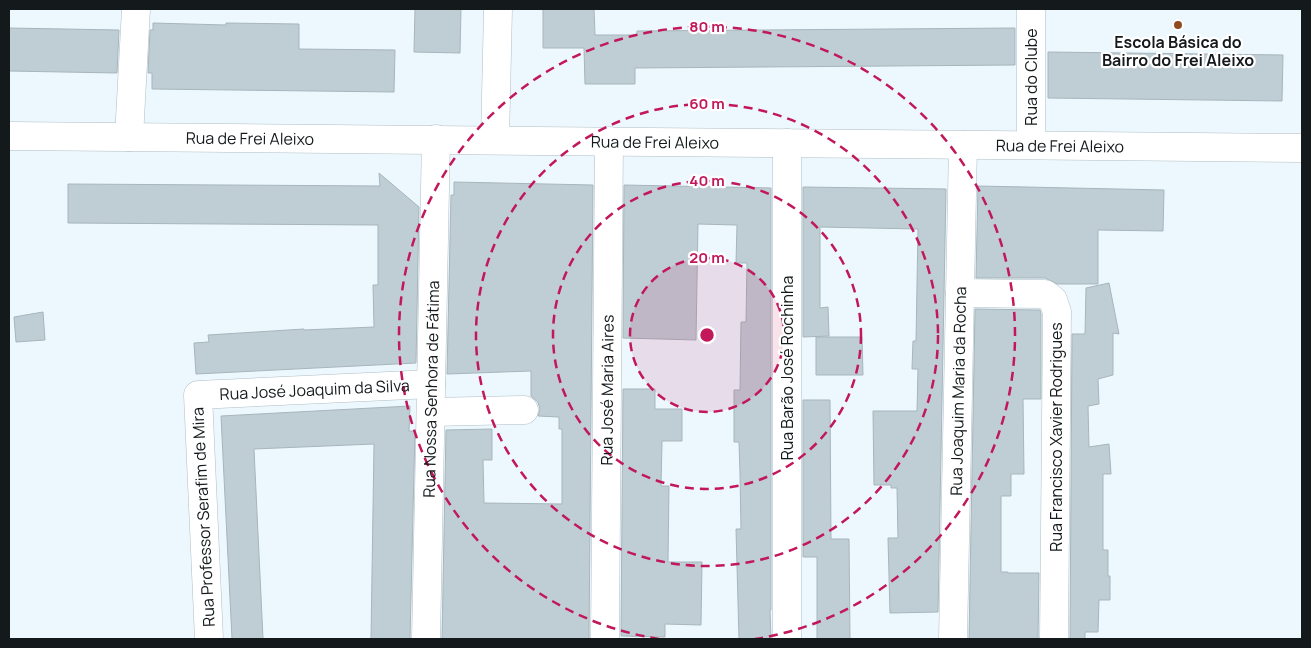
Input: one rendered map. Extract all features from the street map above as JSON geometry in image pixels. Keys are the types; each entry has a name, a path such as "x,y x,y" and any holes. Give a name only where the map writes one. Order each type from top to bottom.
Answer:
{"street":[{"path":"129,137 136,9"},
{"path":"495,140 498,9"},
{"name":"Rua do Clube","path":"1031,9 1031,145"},
{"name":"Rua de Frei Aleixo","path":"9,136 1302,148"},
{"name":"Rua Nossa Senhora de Fátima","path":"426,639 436,140"},
{"name":"Rua José Maria Aires","path":"605,639 609,141"},
{"name":"Rua Barão José Rochinha","path":"787,143 788,639"},
{"name":"Rua Joaquim Maria da Rocha","path":"953,639 963,145"},
{"name":"Rua Francisco Xavier Rodrigues","path":"960,293 1045,294 1053,300 1057,312 1054,639"},
{"name":"Rua José Joaquim da Silva","path":"198,395 432,384"},
{"name":"Rua Professor Serafim de Mira","path":"198,395 209,639"},
{"path":"431,412 524,410"}],"building":[{"path":"415,9 461,9 460,53 414,52"},
{"path":"543,9 594,9 595,35 637,35 637,31 1015,28 1015,65 635,68 635,84 585,84 584,48 543,48"},
{"path":"153,23 299,24 299,49 395,50 394,92 152,89 152,73 148,73 150,30 153,30"},
{"path":"9,28 119,30 117,73 9,71"},
{"path":"1048,52 1283,55 1282,101 1048,98"},
{"path":"379,173 419,207 416,363 196,374 194,343 209,342 208,335 374,327 373,285 378,285 378,225 68,223 68,184 380,186"},
{"path":"454,182 593,185 589,639 442,639 446,430 492,429 492,460 483,460 484,503 562,504 562,429 559,429 559,417 538,416 540,409 538,402 531,396 531,371 447,374 451,195 454,195"},
{"path":"624,185 771,188 771,639 739,639 736,529 741,529 740,473 739,442 734,442 734,390 740,390 741,322 746,322 747,263 736,263 737,225 698,224 696,340 623,338"},
{"path":"978,186 1164,190 1163,231 1098,230 1098,284 1057,284 1045,278 976,278"},
{"path":"803,187 946,189 938,612 890,613 888,538 898,538 897,488 891,488 891,485 874,485 873,411 917,411 918,369 912,369 913,341 916,341 918,229 820,227 820,308 828,307 829,336 803,337"},
{"path":"1109,283 1119,334 1113,333 1113,375 1098,379 1099,404 1088,406 1089,447 1109,444 1111,474 1103,474 1103,550 1108,550 1110,600 1099,600 1098,632 1085,632 1085,639 1070,639 1072,334 1085,334 1086,288"},
{"path":"975,309 1040,310 1041,314 1041,399 1023,399 1024,474 1011,474 1011,496 1001,496 1001,572 1039,573 1038,639 969,639"},
{"path":"43,312 45,340 16,342 14,317"},
{"path":"816,337 862,337 863,375 816,375"},
{"path":"623,389 655,389 655,409 682,409 682,441 662,441 661,486 669,486 668,562 702,562 701,625 665,624 665,637 621,636"},
{"path":"803,400 830,400 831,539 849,539 850,639 817,639 817,557 803,557"},
{"path":"410,406 409,431 415,431 410,639 371,639 374,444 254,449 263,639 232,639 221,416"}],"place":[{"name":"Escola Básica do Bairro do Frei Aleixo","path":"1178,25"}]}
